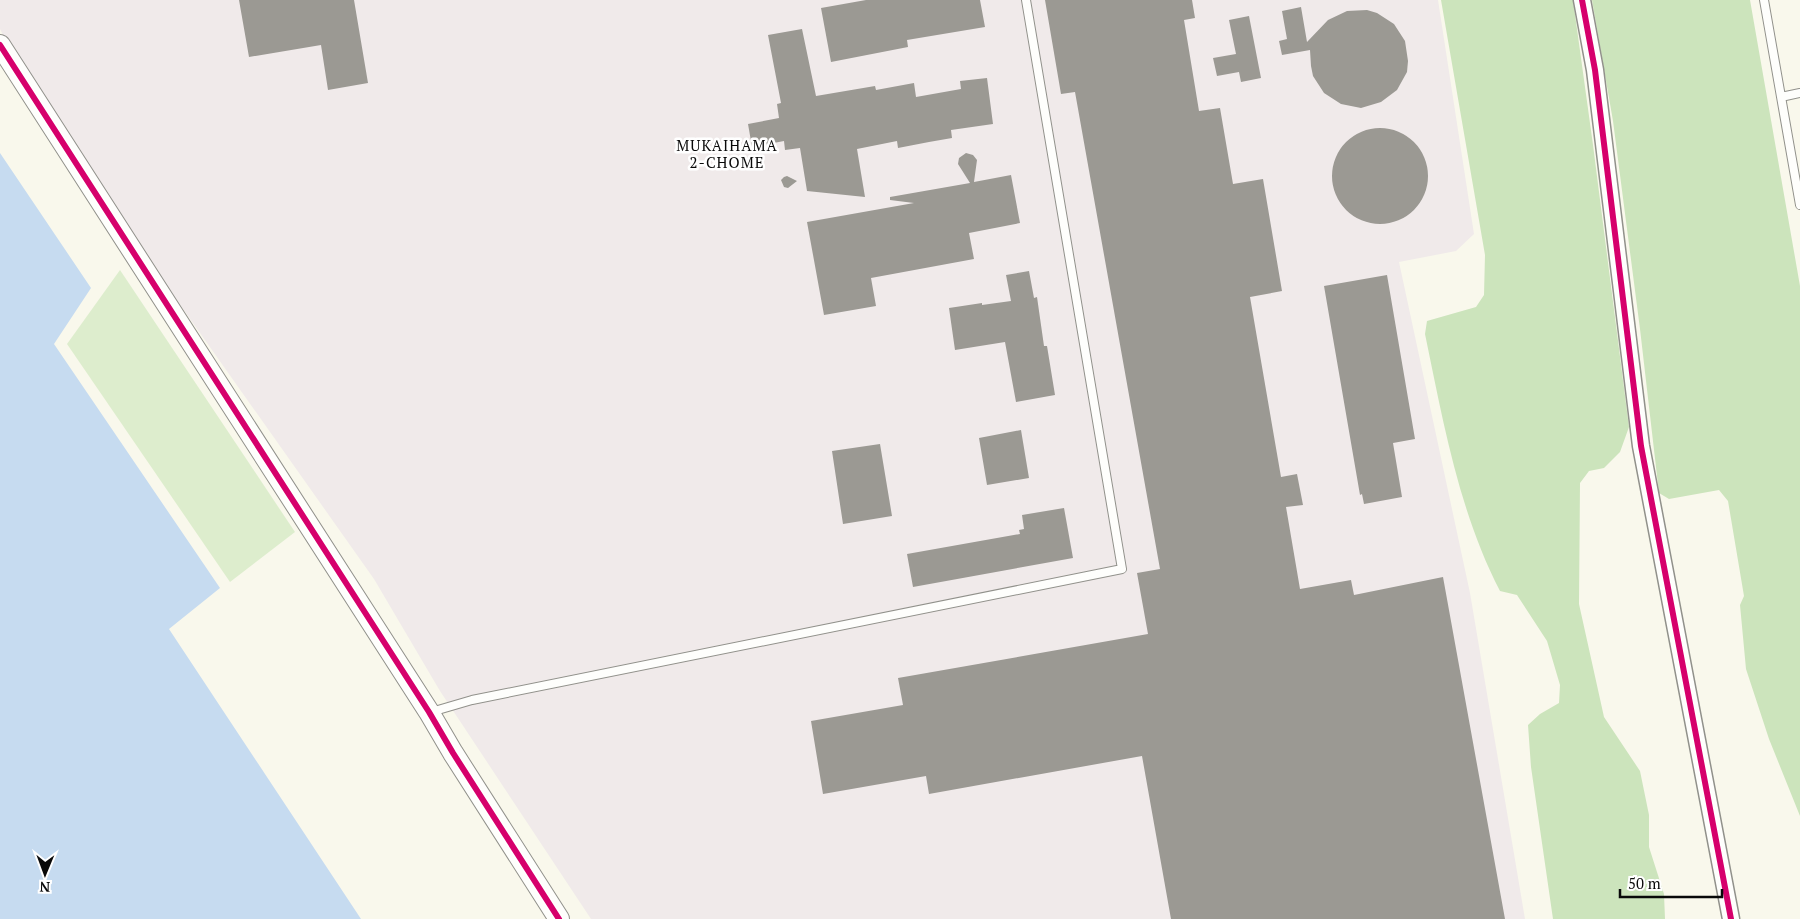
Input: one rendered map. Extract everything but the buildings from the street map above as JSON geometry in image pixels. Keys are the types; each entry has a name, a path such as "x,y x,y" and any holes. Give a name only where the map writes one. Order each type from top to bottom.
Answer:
{"street":[{"path":"1582,0 1595,70 1641,446 1731,919"},
{"path":"0,45 429,712 559,919"}],"lane":[{"path":"429,712 472,700 1122,569 1026,0"},
{"path":"1764,0 1800,205"},
{"path":"1781,97 1800,93"}],"shaded area":[{"path":"0,0 1438,0 1474,234 1456,251 1399,262 1470,593 1525,919 591,919 440,691 374,579 159,275 4,37 0,29"}],"green space":[{"path":"1441,0 1573,0 1629,427 1620,452 1604,468 1589,471 1580,483 1579,604 1604,717 1640,771 1649,815 1649,847 1664,894 1665,919 1553,919 1531,767 1528,725 1540,714 1559,703 1560,685 1547,641 1517,595 1500,591 1474,530 1454,466 1425,334 1427,321 1476,307 1484,295 1485,255"},
{"path":"1592,0 1750,0 1800,286 1800,816 1769,739 1746,669 1740,605 1744,596 1728,501 1719,490 1669,499 1659,493 1613,121"},
{"path":"120,270 295,532 230,582 67,344"}],"water":[{"path":"0,153 91,288 54,344 220,588 169,629 361,919 0,919"}],"cycle path":[{"path":"1582,0 1595,70 1641,446 1731,919"},
{"path":"0,45 429,712 559,919"}],"district":[{"name":"MUKAIHAMA 2-CHOME","path":"727,154"}]}
